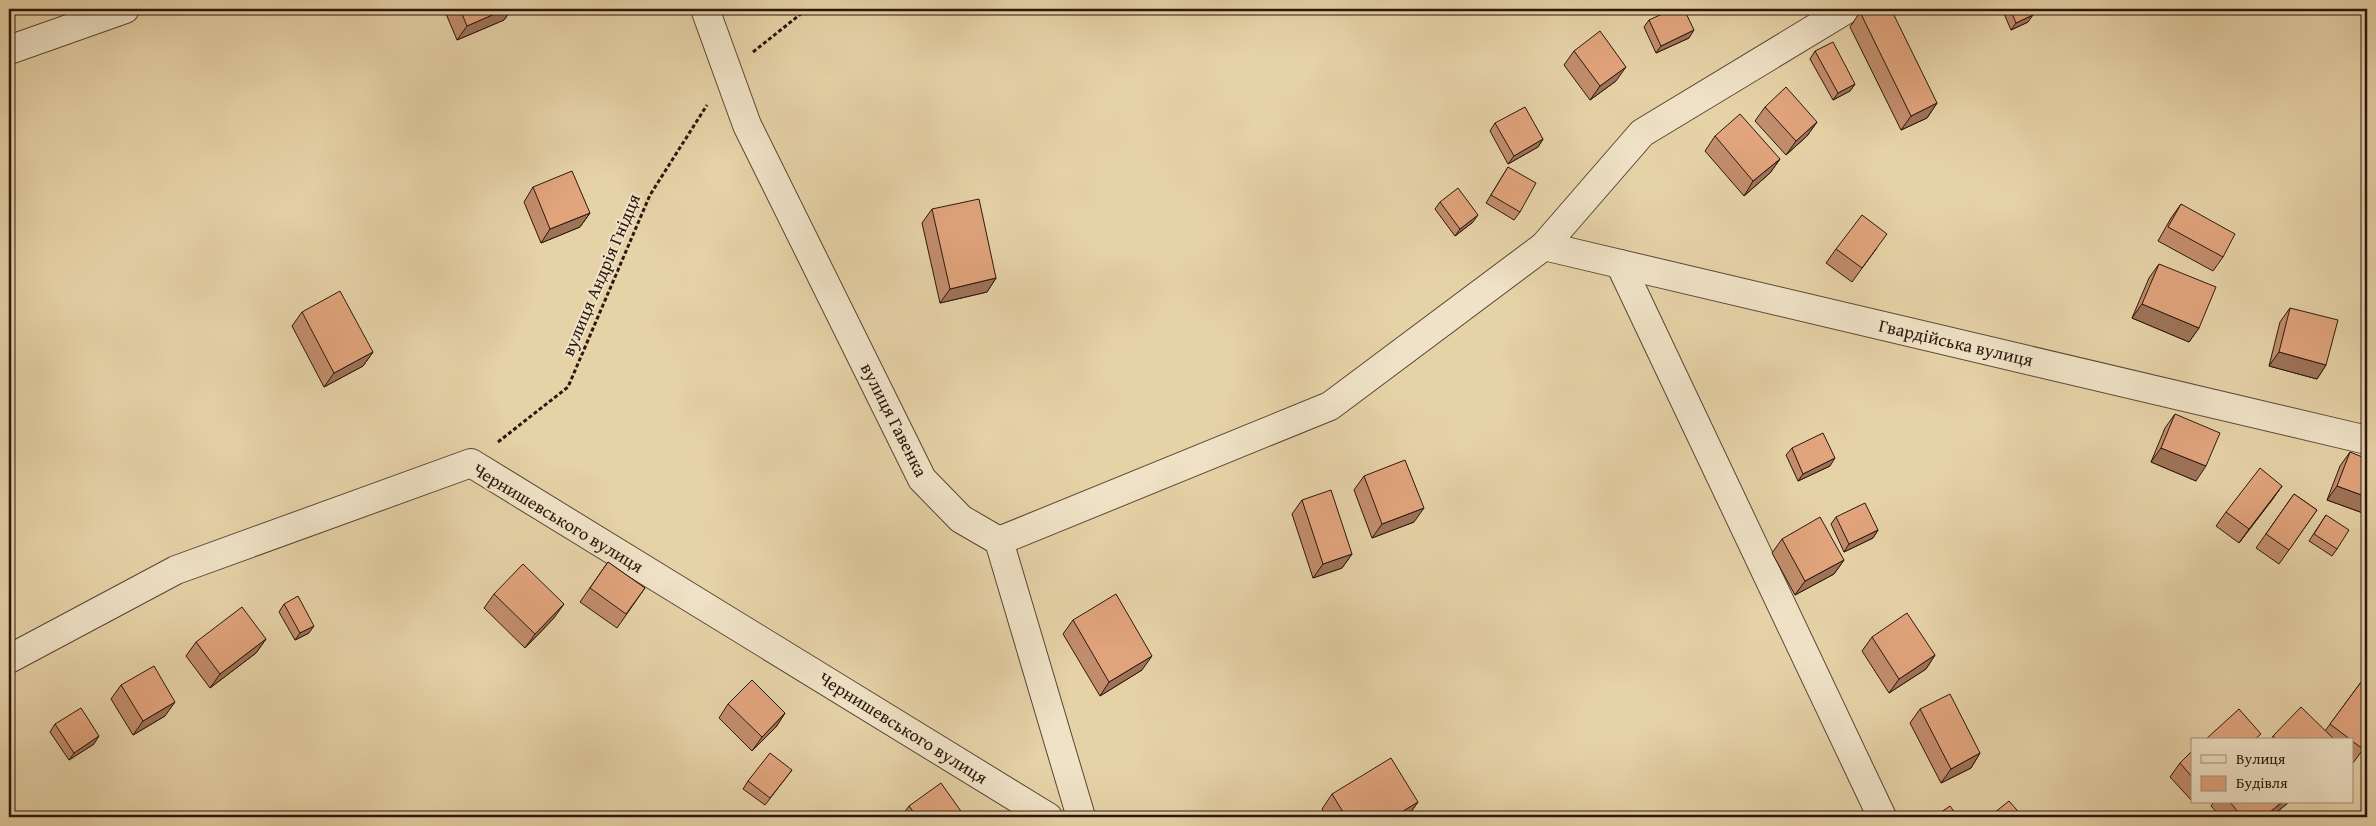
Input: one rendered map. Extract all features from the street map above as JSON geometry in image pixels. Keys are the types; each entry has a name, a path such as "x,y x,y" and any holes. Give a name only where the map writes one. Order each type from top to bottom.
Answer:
{"street":[{"path":"9,50 125,9"},
{"name":"вулиця Гавенка","path":"705,9 747,125 922,480 961,519 999,541"},
{"path":"1081,817 999,541 1330,406 1544,246 1642,133 1847,9"},
{"name":"Гвардійська вулиця","path":"1544,246 2367,440"},
{"path":"1620,264 1882,817"},
{"name":"Чернишевського вулиця","path":"9,659 176,570 471,463 1048,817"}],"path":[{"name":"вулиця Андрія Гнідця","path":"471,463 568,387 650,195 728,72 807,9"}],"building":[{"path":"460,9 506,9 467,26"},
{"path":"1673,9 1684,9 1694,30 1661,46 1649,20"},
{"path":"1867,9 1891,9 1937,103 1911,116 1860,12"},
{"path":"2010,9 2031,9 2033,15 2016,23"},
{"path":"1600,31 1626,67 1600,86 1574,51"},
{"path":"1833,42 1855,84 1838,93 1815,51"},
{"path":"1786,87 1817,122 1796,141 1765,107"},
{"path":"1525,107 1543,139 1514,156 1495,123"},
{"path":"1740,114 1780,159 1753,181 1715,136"},
{"path":"1508,167 1536,183 1520,212 1491,195"},
{"path":"572,171 590,213 550,229 533,187"},
{"path":"1458,188 1478,215 1460,229 1440,202"},
{"path":"979,199 996,278 950,289 932,209"},
{"path":"2181,204 2235,234 2223,257 2168,227"},
{"path":"1862,215 1887,234 1862,268 1836,249"},
{"path":"2159,264 2216,287 2199,328 2142,304"},
{"path":"340,291 373,352 334,373 302,312"},
{"path":"2290,308 2338,320 2326,365 2279,352"},
{"path":"2175,414 2220,433 2206,466 2161,448"},
{"path":"1823,433 1835,458 1803,474 1792,448"},
{"path":"2350,452 2367,459 2367,497 2337,486"},
{"path":"1405,460 1424,508 1382,524 1364,476"},
{"path":"2260,468 2282,486 2249,529 2226,512"},
{"path":"1331,490 1352,554 1323,564 1302,500"},
{"path":"2294,494 2317,510 2289,550 2266,534"},
{"path":"1865,503 1878,530 1849,544 1836,517"},
{"path":"2326,515 2349,530 2337,549 2314,534"},
{"path":"1820,517 1844,560 1805,581 1782,539"},
{"path":"608,562 645,588 626,614 590,588"},
{"path":"523,564 564,604 535,634 494,594"},
{"path":"1116,594 1152,656 1109,682 1073,620"},
{"path":"298,596 314,626 300,633 284,604"},
{"path":"242,607 266,639 220,674 196,642"},
{"path":"1907,613 1935,655 1899,679 1872,637"},
{"path":"154,666 175,702 143,721 121,685"},
{"path":"2367,674 2367,743 2363,749 2354,742 2354,738 2348,738 2330,724"},
{"path":"752,680 785,713 762,737 728,704"},
{"path":"1950,694 1980,753 1951,769 1920,709"},
{"path":"2301,707 2333,738 2275,738 2273,736"},
{"path":"81,708 99,736 74,753 55,724"},
{"path":"2239,709 2261,734 2256,738 2207,738"},
{"path":"2191,752 2191,776 2180,763"},
{"path":"770,753 792,770 770,798 748,781"},
{"path":"1391,758 1418,802 1393,817 1346,817 1332,794"},
{"path":"941,783 965,817 917,817 909,806"},
{"path":"9,786 15,792 9,800"},
{"path":"2009,801 2023,817 1989,817"},
{"path":"2232,804 2280,804 2264,817 2242,817"},
{"path":"1950,806 1958,817 1934,817"}]}
